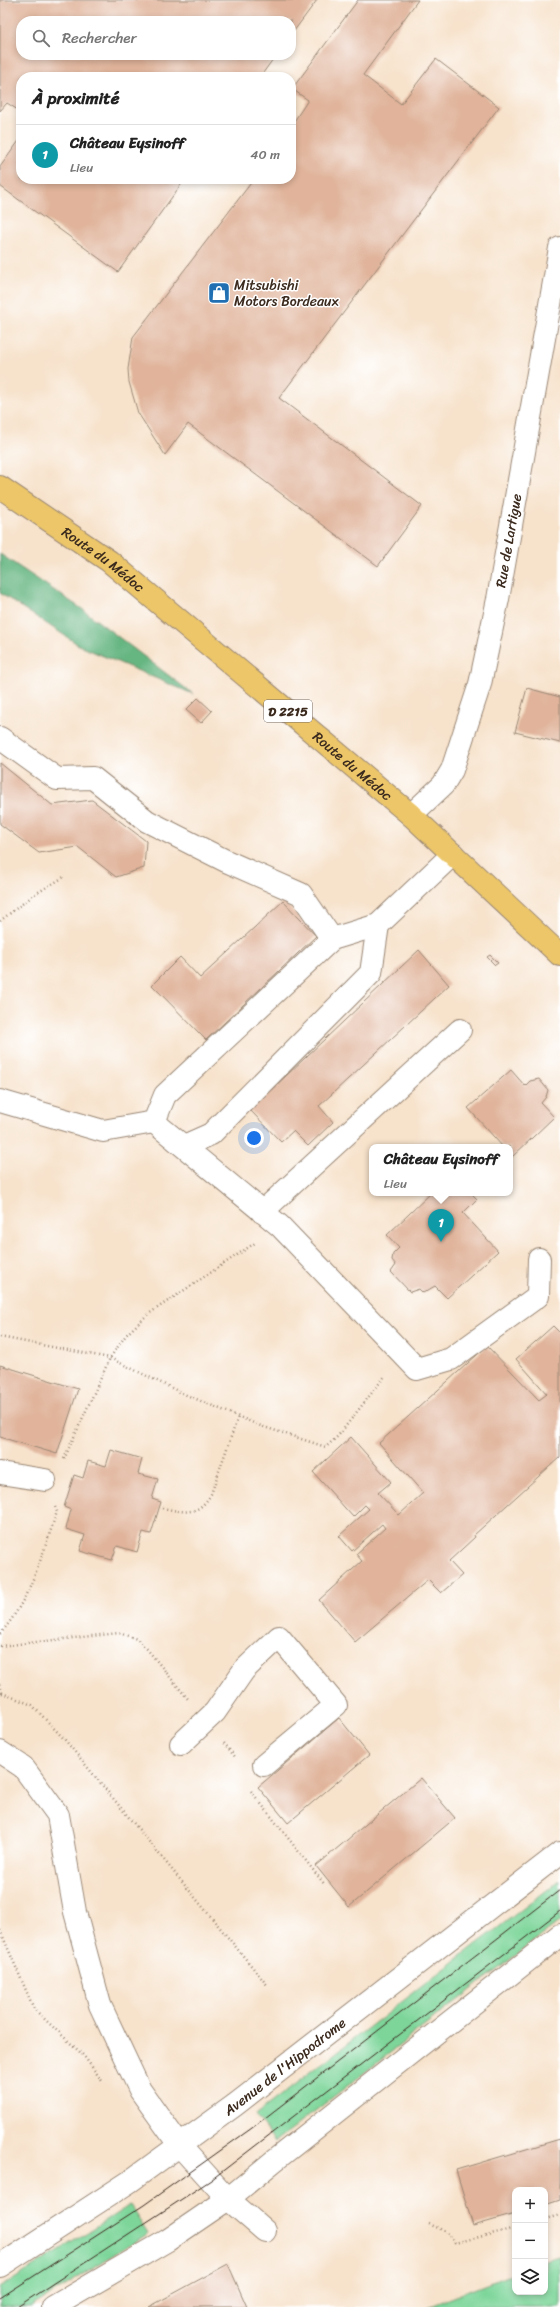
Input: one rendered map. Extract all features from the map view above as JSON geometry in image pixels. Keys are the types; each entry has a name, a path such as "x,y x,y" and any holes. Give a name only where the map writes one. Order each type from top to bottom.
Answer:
{"main road":[{"name":"Route du Médoc","path":"0,487 109,561 411,815 560,956"}],"street":[{"name":"Rue de Lartigue","path":"411,815 443,785 452,770 480,684 498,599 560,248"},
{"path":"0,738 58,779 93,778 147,821 226,861 301,894 332,939"},
{"path":"154,1122 165,1095 332,939 378,925 453,854"},
{"path":"184,1146 211,1134 371,973 378,925"},
{"path":"262,1212 460,1030"},
{"path":"0,1101 103,1131 136,1127 154,1122"},
{"path":"154,1122 280,1226 417,1369 451,1359 538,1296 540,1258"},
{"path":"0,1473 46,1480"},
{"path":"181,1744 215,1712 244,1670 279,1637 336,1705 264,1765"},
{"path":"0,1752 23,1767 58,1815 75,1912 100,2004 140,2090 180,2146 228,2199 265,2231"},
{"name":"Avenue de l'Hippodrome","path":"0,2266 129,2182 180,2146 246,2097 560,1853"},
{"path":"53,2307 168,2240 228,2199 275,2160 560,1935"}],"path":[{"path":"0,921 36,894 64,877"},
{"path":"0,1634 15,1617 30,1586 57,1512 46,1480 67,1456 110,1358 126,1335 147,1315 280,1226"},
{"path":"0,1337 110,1358 238,1417 326,1447 338,1436 402,1354"},
{"path":"162,1508 190,1511 204,1506 211,1494 238,1417"},
{"path":"0,1684 1,1694 32,1705 65,1740 268,1986"},
{"path":"0,1930 0,1935 34,2009 84,2056 104,2085"},
{"path":"548,2218 560,2215"},
{"path":"429,2224 445,2231 455,2243 512,2229"}],"green space":[{"path":"0,554 82,609 193,694 82,647 0,593"},
{"path":"560,1880 560,1921 275,2142 255,2115"},
{"path":"130,2205 148,2233 31,2307 0,2307 0,2288"},
{"path":"560,2257 560,2307 427,2307 512,2274 512,2295 548,2295 548,2260"}],"building":[{"path":"0,0 317,0 296,28 296,16 16,16 16,60 272,60 264,72 16,72 16,109 7,103 0,111"},
{"path":"358,0 418,0 363,75 401,104 436,59 499,107 279,398 422,506 378,566 188,424 165,455 138,413 129,382 128,369 133,337 250,184 296,184 296,118 308,100 296,92 296,84"},
{"path":"16,145 16,184 181,184 118,272 0,186 0,167"},
{"path":"527,688 560,697 560,743 515,732"},
{"path":"198,698 212,711 201,723 186,710"},
{"path":"0,763 52,805 92,800 146,841 144,868 116,877 78,847 39,853 0,824"},
{"path":"283,901 316,936 206,1040 152,985 180,957 200,978"},
{"path":"419,950 449,985 319,1106 333,1122 308,1146 293,1131 281,1142 250,1110"},
{"path":"490,955 498,963 495,965 487,957"},
{"path":"511,1070 525,1086 530,1081 539,1079 548,1090 546,1097 541,1103 554,1117 513,1156 513,1144 500,1144 468,1108"},
{"path":"428,1196 474,1196 477,1199 463,1213 498,1251 447,1298 435,1286 423,1293 419,1289 410,1292 391,1272 396,1265 392,1260 393,1254 399,1248 387,1235"},
{"path":"553,1326 560,1333 560,1457 474,1535 475,1537 449,1561 462,1575 441,1593 428,1580 355,1642 319,1600 362,1561 356,1554 385,1528 382,1524 352,1551 339,1536 369,1509 365,1505 353,1517 313,1472 351,1437 391,1482 378,1493 399,1515 423,1493 379,1443 487,1346 539,1400 547,1394 516,1359"},
{"path":"0,1365 78,1389 57,1454 0,1437"},
{"path":"111,1450 142,1459 138,1474 158,1479 152,1499 161,1502 151,1534 143,1532 137,1552 117,1546 112,1560 80,1551 85,1535 66,1529 71,1510 64,1507 74,1475 83,1478 88,1461 106,1466"},
{"path":"339,1718 369,1755 288,1823 258,1787"},
{"path":"421,1778 455,1818 349,1907 316,1866"},
{"path":"560,2139 560,2200 548,2204 548,2187 512,2187 512,2215 473,2226 456,2170"},
{"path":"228,2264 247,2307 149,2307 193,2283"}],"tram line":[{"path":"0,2298 144,2205 252,2128 560,1890"},
{"path":"17,2307 211,2180 560,1911"}],"place":[{"name":"Mitsubishi Motors Bordeaux","path":"219,293"},
{"name":"Château Eysinoff","path":"441,1242"}]}
